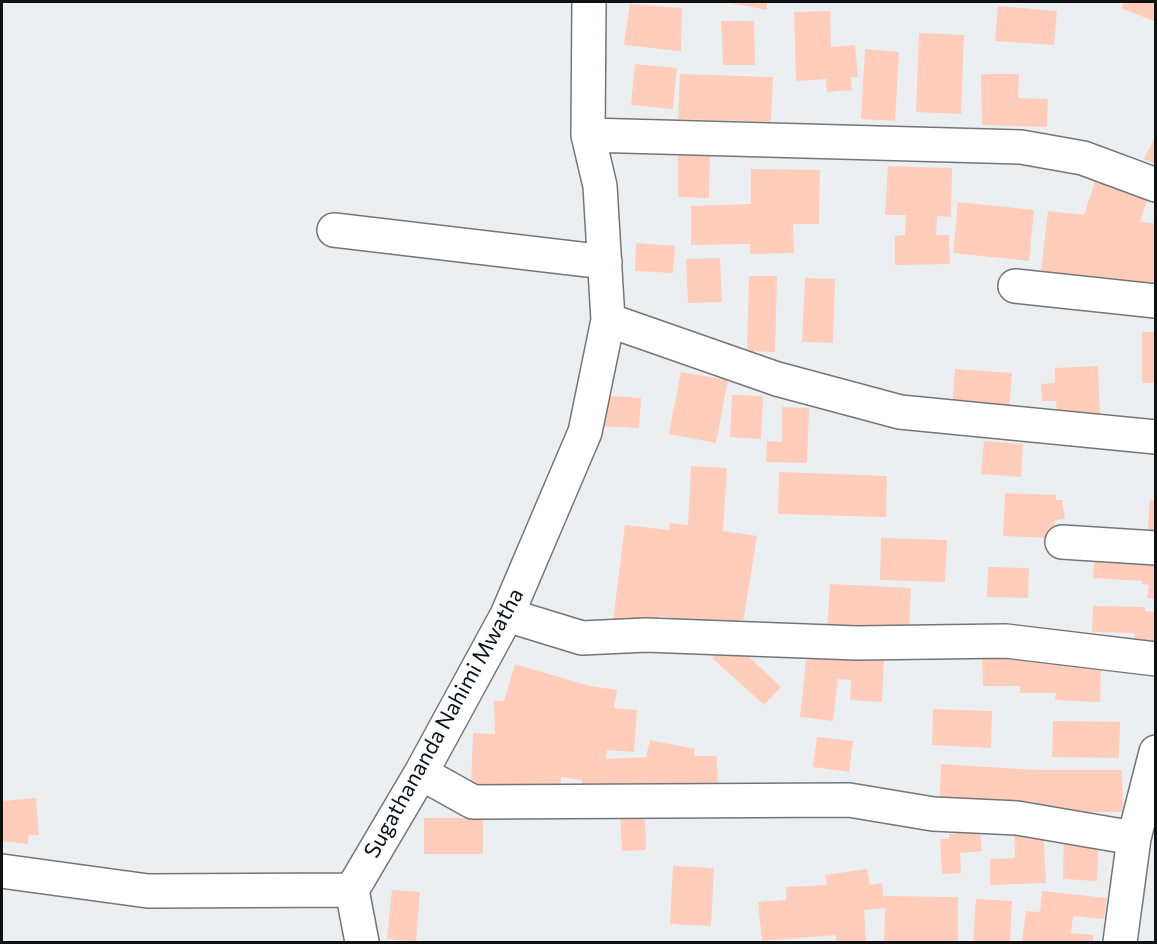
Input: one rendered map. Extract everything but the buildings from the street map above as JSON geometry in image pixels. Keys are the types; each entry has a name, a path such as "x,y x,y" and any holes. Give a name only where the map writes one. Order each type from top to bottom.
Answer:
{"street":[{"name":"Sugathananda Nahimi Mwatha","path":"352,890 421,773 507,615 585,432 608,320 600,186 588,135 589,2"},
{"path":"588,135 1021,147 1083,158 1155,185"},
{"path":"333,230 605,262"},
{"path":"1015,286 1155,301"},
{"path":"608,320 777,379 900,412 1155,437"},
{"path":"1062,542 1155,548"},
{"path":"507,615 582,638 646,635 857,643 1006,641 1155,659"},
{"path":"1120,942 1134,838 1155,752"},
{"path":"421,773 473,802 849,800 933,814 1017,818 1134,838"},
{"path":"2,871 148,891 352,890 363,942"}]}
